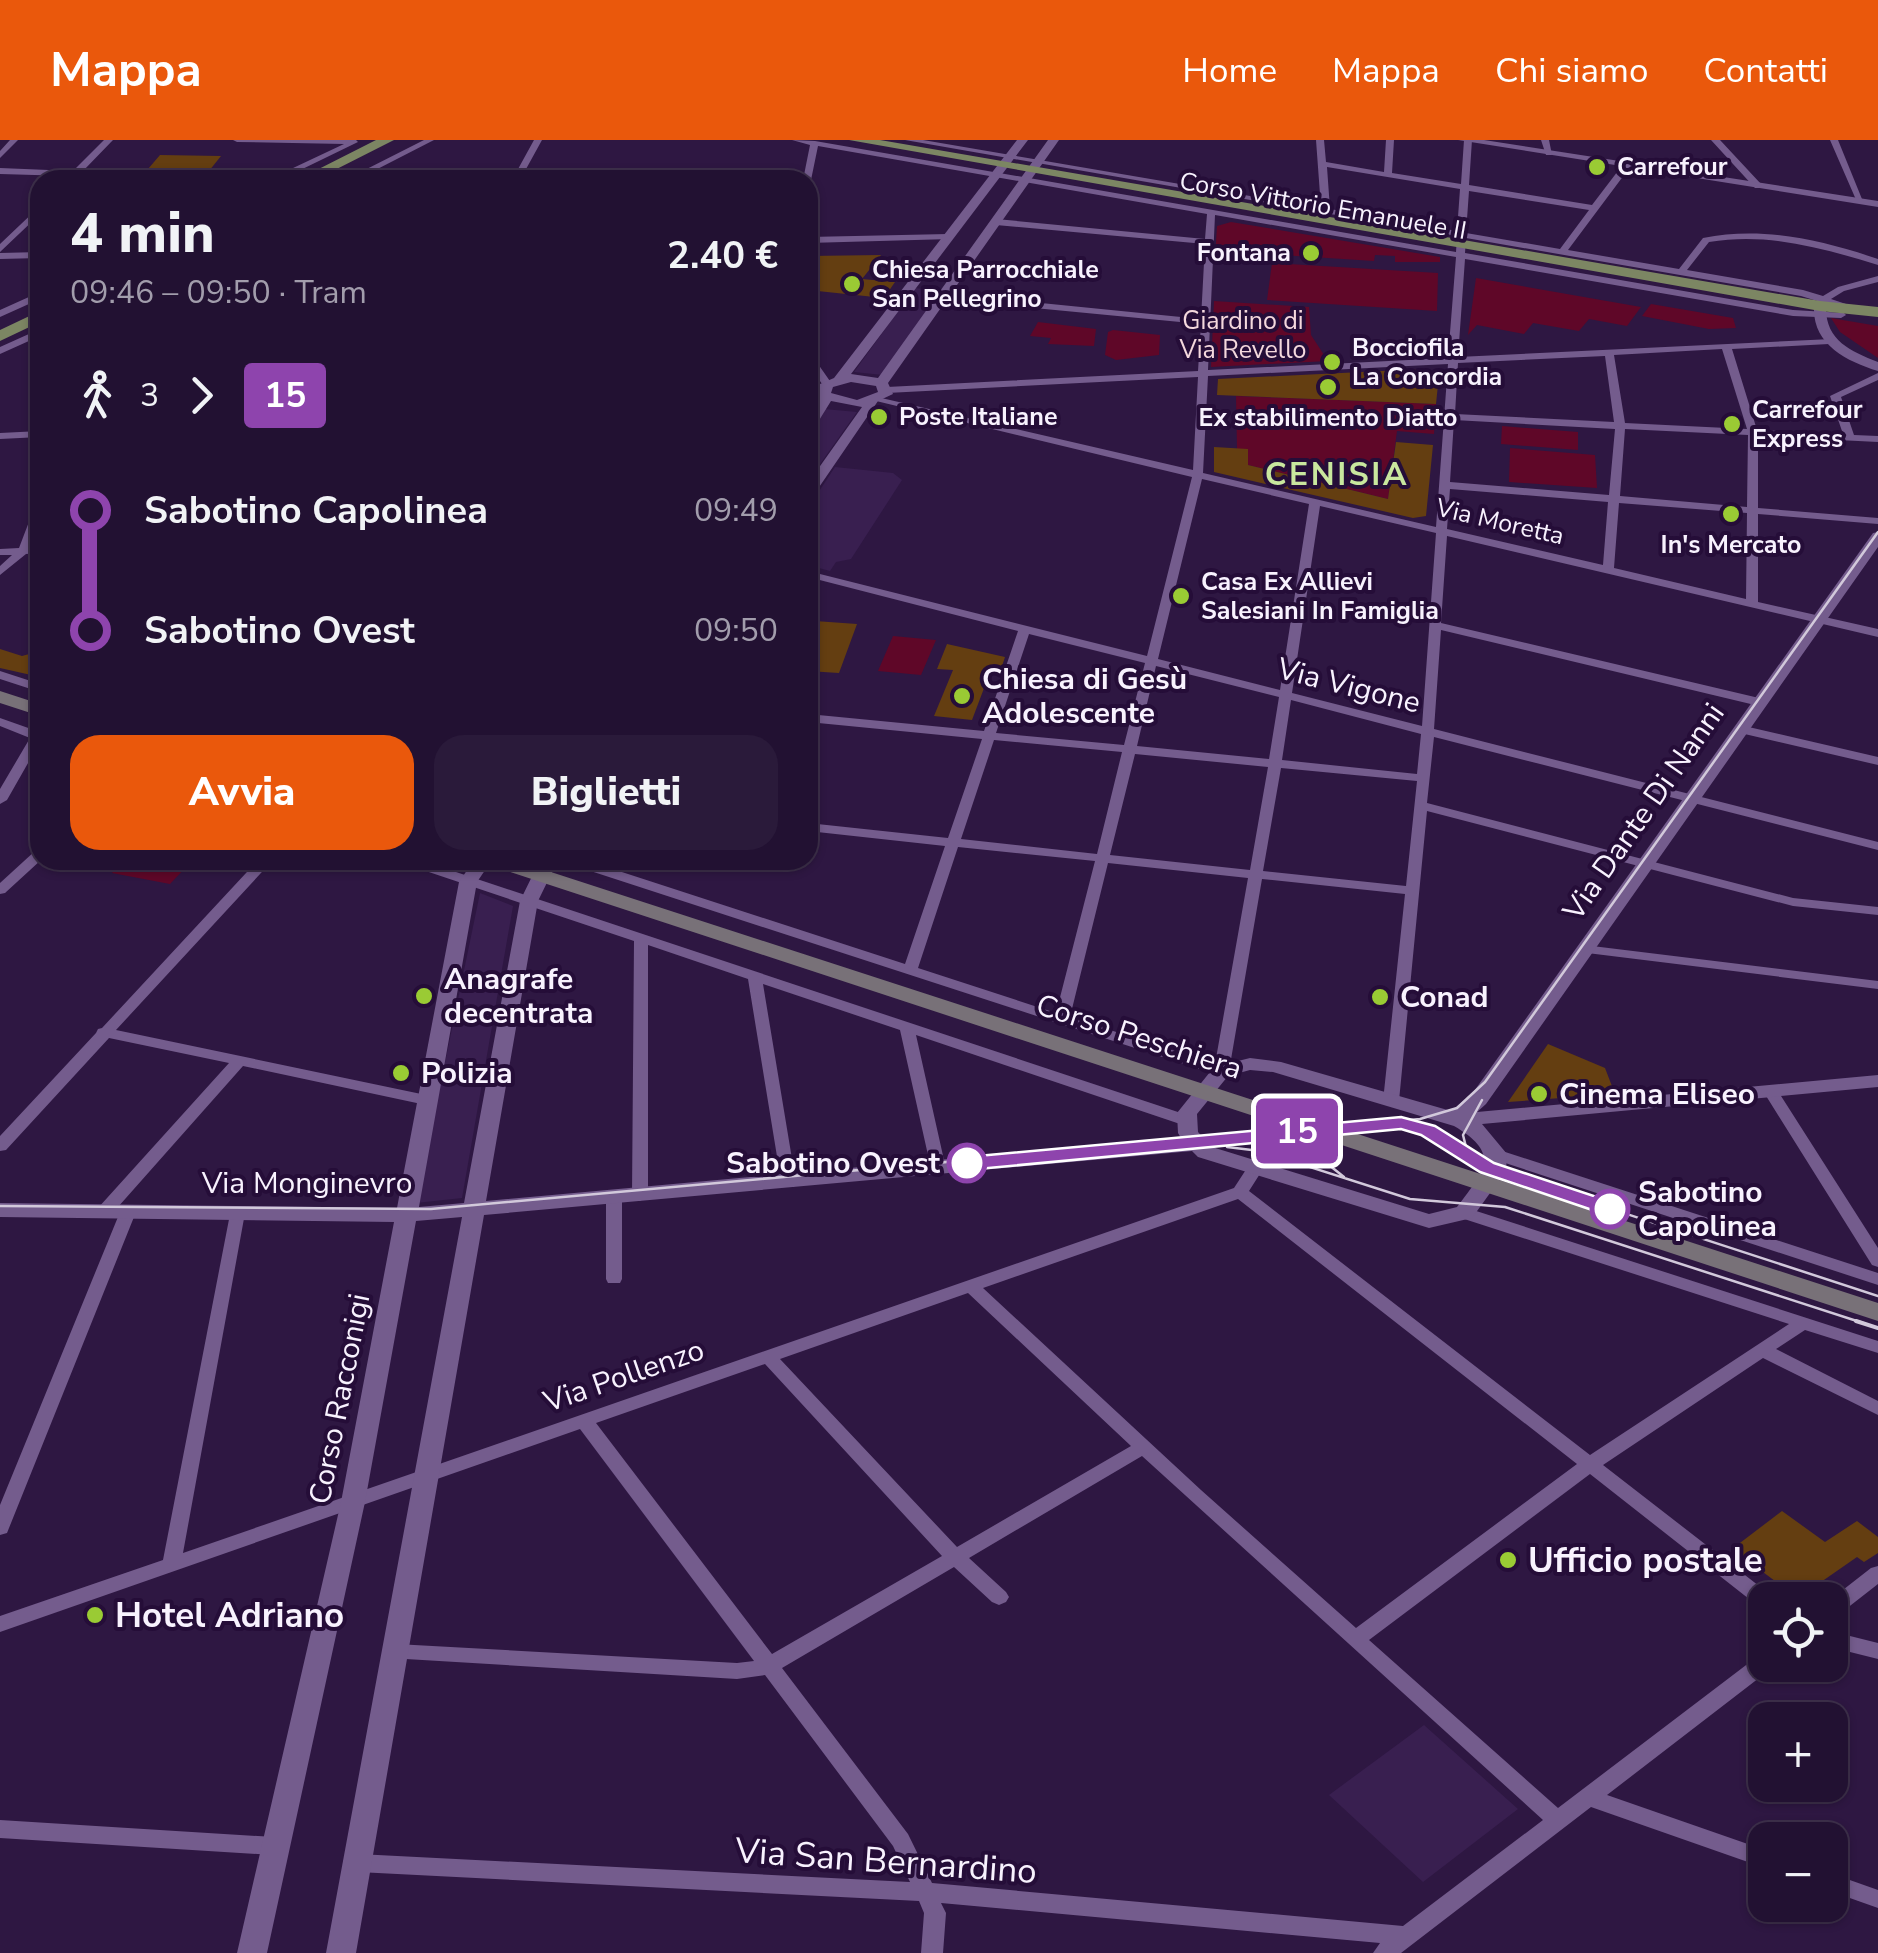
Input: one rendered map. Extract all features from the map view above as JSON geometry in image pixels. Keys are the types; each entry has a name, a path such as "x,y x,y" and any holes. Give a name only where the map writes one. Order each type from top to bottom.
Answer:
{"main road":[{"path":"325,170 387,140"},
{"path":"338,170 400,140"},
{"name":"Corso Vittorio Emanuele II","path":"856,140 999,171 1820,307 1878,312"},
{"path":"0,326 30,311"},
{"name":"Corso Vittorio Emanuele II","path":"1845,311 1878,321"},
{"path":"0,336 30,321"},
{"path":"0,697 30,707"},
{"name":"Corso Peschiera","path":"550,870 1202,1091 1878,1312"}],"street":[{"path":"0,156 14,140"},
{"path":"79,170 109,140"},
{"path":"236,140 356,141"},
{"path":"370,170 430,140"},
{"path":"522,170 538,140"},
{"name":"Corso Vittorio Emanuele II","path":"796,140 999,171"},
{"name":"Corso Vittorio Emanuele II","path":"909,140 999,171"},
{"path":"824,389 1023,140"},
{"path":"818,478 1054,140"},
{"path":"1320,140 1326,211"},
{"path":"1388,174 1390,140"},
{"path":"1392,1101 1428,732 1466,187 1466,140 1547,147 1627,165 1878,204"},
{"path":"1715,140 1758,186"},
{"path":"1834,140 1862,202"},
{"path":"295,170 356,141"},
{"path":"809,170 816,143"},
{"path":"1321,164 1592,208"},
{"path":"1562,252 1627,165"},
{"path":"0,171 30,174"},
{"path":"999,171 1029,176"},
{"name":"Corso Vittorio Emanuele II","path":"1029,176 1326,211 1461,245"},
{"name":"Corso Vittorio Emanuele II","path":"1029,176 1211,212 1461,245 1562,252 1682,272 1820,307"},
{"path":"1062,1020 1198,475 1211,212"},
{"path":"0,252 30,220"},
{"path":"996,222 1208,242"},
{"path":"1682,272 1706,240 1736,236 1829,248 1878,262"},
{"path":"818,240 948,237"},
{"path":"0,252 30,254"},
{"path":"1829,341 1820,307 1878,279"},
{"path":"942,296 1204,322"},
{"path":"0,314 30,299"},
{"path":"0,352 30,337"},
{"path":"824,389 879,394 1201,373 1829,341 1878,368"},
{"path":"1726,346 1753,433 1752,604"},
{"path":"1608,570 1620,426 1609,352"},
{"path":"1850,438 1835,396 1878,376"},
{"path":"824,389 848,404 879,394"},
{"name":"Via Moretta","path":"879,394 1198,475 1878,633"},
{"path":"1450,417 1878,440"},
{"path":"0,436 30,434"},
{"path":"1445,485 1878,521"},
{"path":"1221,1071 1275,764 1282,695 1315,502"},
{"path":"0,572 24,550 30,534"},
{"name":"Via Dante Di Nanni","path":"1456,1119 1479,1098 1878,536"},
{"path":"0,552 30,550"},
{"name":"Via Vigone","path":"818,577 1878,846"},
{"path":"1434,625 1759,702"},
{"path":"910,970 1025,630"},
{"path":"0,675 30,682"},
{"path":"818,719 1423,778"},
{"path":"0,722 30,731"},
{"path":"1740,729 1878,762"},
{"path":"0,800 6,777 30,746"},
{"path":"1420,806 1792,902 1878,911"},
{"path":"818,827 1412,890"},
{"path":"0,890 30,863"},
{"path":"0,1146 257,870"},
{"path":"435,870 1185,1120"},
{"name":"Corso Racconigi","path":"252,1953 353,1502 468,882 477,870"},
{"path":"341,1953 529,901 543,870"},
{"name":"Corso Peschiera","path":"602,870 1221,1071"},
{"path":"640,1196 641,938"},
{"path":"1584,949 1878,984"},
{"path":"755,977 788,1183"},
{"path":"907,1028 938,1169"},
{"path":"104,1032 426,1100"},
{"path":"104,1212 239,1062"},
{"path":"1185,1120 1202,1091 1221,1071 1240,1065 1274,1066 1456,1119 1480,1132 1496,1154 1877,1273"},
{"path":"1456,1119 1878,1081"},
{"path":"1770,1091 1877,1273"},
{"path":"1185,1120 1194,1144 1255,1169 1413,1219 1445,1220 1464,1214 1495,1171 1496,1154"},
{"name":"Via Monginevro","path":"0,1210 407,1215 1194,1144"},
{"path":"1255,1169 1240,1192 1748,1589"},
{"name":"Via Pollenzo","path":"0,1624 1240,1192"},
{"path":"614,1199 614,1279"},
{"path":"0,1528 128,1212"},
{"path":"170,1565 238,1213"},
{"path":"1464,1214 1878,1347"},
{"path":"971,1286 1354,1640 1557,1820"},
{"path":"1354,1640 1589,1465 1803,1323"},
{"path":"1762,1350 1878,1409"},
{"path":"769,1358 957,1560 999,1597"},
{"path":"586,1422 900,1840 936,1913 932,1953"},
{"path":"396,1652 737,1671 767,1667 957,1560 1144,1447"},
{"path":"1848,1597 1878,1573"},
{"path":"1848,1644 1878,1651"},
{"path":"1384,1953 1748,1675"},
{"path":"1588,1796 1748,1853"},
{"path":"0,1830 274,1846"},
{"name":"Via San Bernardino","path":"358,1863 928,1892 1408,1936"},
{"path":"1848,1888 1878,1899"}],"shaded area":[{"path":"915,288 941,291 883,375 854,372"},
{"path":"824,409 857,412 818,467 818,417"},
{"path":"835,467 893,473 902,480 851,559 836,562 830,571 818,568 818,493"},
{"path":"480,893 513,906 462,1198 416,1203"},
{"path":"1424,1725 1518,1809 1423,1882 1329,1795"}],"green space":[{"path":"1231,222 1440,257 1440,262 1395,262 1395,256 1375,255 1374,261 1281,255 1279,262 1215,259 1217,226"},
{"path":"1272,263 1438,273 1437,311 1267,300"},
{"path":"1476,278 1641,307 1627,326 1589,319 1579,331 1533,323 1524,334 1477,325 1468,335"},
{"name":"Giardino di Via Revello","path":"1214,301 1309,307 1311,335 1328,361 1211,367"},
{"path":"1651,304 1733,318 1736,328 1709,329 1642,316"},
{"path":"1831,318 1878,326 1878,358 1840,332"},
{"path":"1038,322 1096,329 1094,346 1048,344 1051,338 1030,336"},
{"path":"1108,332 1160,335 1159,355 1116,360 1105,355"},
{"path":"1236,396 1436,404 1434,434 1397,431 1388,499 1248,465 1248,449 1237,449"},
{"path":"1502,426 1578,432 1578,450 1501,444"},
{"path":"1510,448 1595,455 1597,488 1509,482"},
{"path":"893,636 936,640 921,675 878,671"},
{"path":"115,870 183,870 170,884 112,873"}],"building":[{"path":"160,155 221,156 210,170 148,169"},
{"path":"881,255 862,279 895,282 884,298 818,291 818,256"},
{"name":"Ex stabilimento Diatto","path":"1423,369 1439,375 1436,404 1217,395 1218,379"},
{"path":"1396,442 1433,445 1426,516 1413,518 1214,472 1214,447 1248,449 1248,465 1388,499"},
{"path":"818,621 857,624 839,673 818,672"},
{"name":"Chiesa di Gesù Adolescente","path":"947,644 1005,657 999,675 989,675 972,720 934,716 953,670 937,669"},
{"path":"0,649 22,656 30,654 30,675 0,668"},
{"name":"Cinema Eliseo","path":"1548,1044 1605,1068 1615,1094 1508,1102"},
{"path":"1782,1511 1825,1542 1857,1521 1878,1537 1878,1553 1864,1562 1857,1557 1821,1582 1776,1582 1732,1549"}],"tram line":[{"path":"0,1206 431,1209 1420,1119 1457,1108 1485,1082 1878,532"},
{"path":"1474,1158 1467,1151 1463,1135 1482,1100"},
{"name":"15","path":"967,1163 1401,1123 1428,1130 1487,1168 1610,1209"},
{"path":"1406,1124 1428,1131 1474,1158"},
{"path":"1344,1177 1329,1165 1325,1152 1332,1136 1349,1127"},
{"path":"1227,1147 1260,1151 1410,1199 1505,1207 1863,1323"},
{"path":"1474,1158 1495,1171 1878,1296"},
{"path":"1474,1158 1478,1163"},
{"path":"1856,1321 1878,1328"}],"place":[{"name":"Carrefour","path":"1597,167"},
{"name":"Fontana","path":"1311,253"},
{"name":"Chiesa Parrocchiale San Pellegrino","path":"852,284"},
{"name":"Bocciofila La Concordia","path":"1332,362"},
{"name":"Ex stabilimento Diatto","path":"1328,387"},
{"name":"Poste Italiane","path":"879,417"},
{"name":"Carrefour Express","path":"1732,424"},
{"name":"In's Mercato","path":"1731,514"},
{"name":"Casa Ex Allievi Salesiani In Famiglia","path":"1181,596"},
{"name":"Chiesa di Gesù Adolescente","path":"962,696"},
{"name":"Anagrafe decentrata","path":"424,996"},
{"name":"Conad","path":"1380,997"},
{"name":"Polizia","path":"401,1073"},
{"name":"Cinema Eliseo","path":"1539,1094"},
{"name":"Sabotino Ovest","path":"967,1163"},
{"name":"Sabotino Capolinea","path":"1610,1209"},
{"name":"Ufficio postale","path":"1508,1560"},
{"name":"Hotel Adriano","path":"95,1615"}],"district":[{"name":"CENISIA","path":"1337,474"}]}
